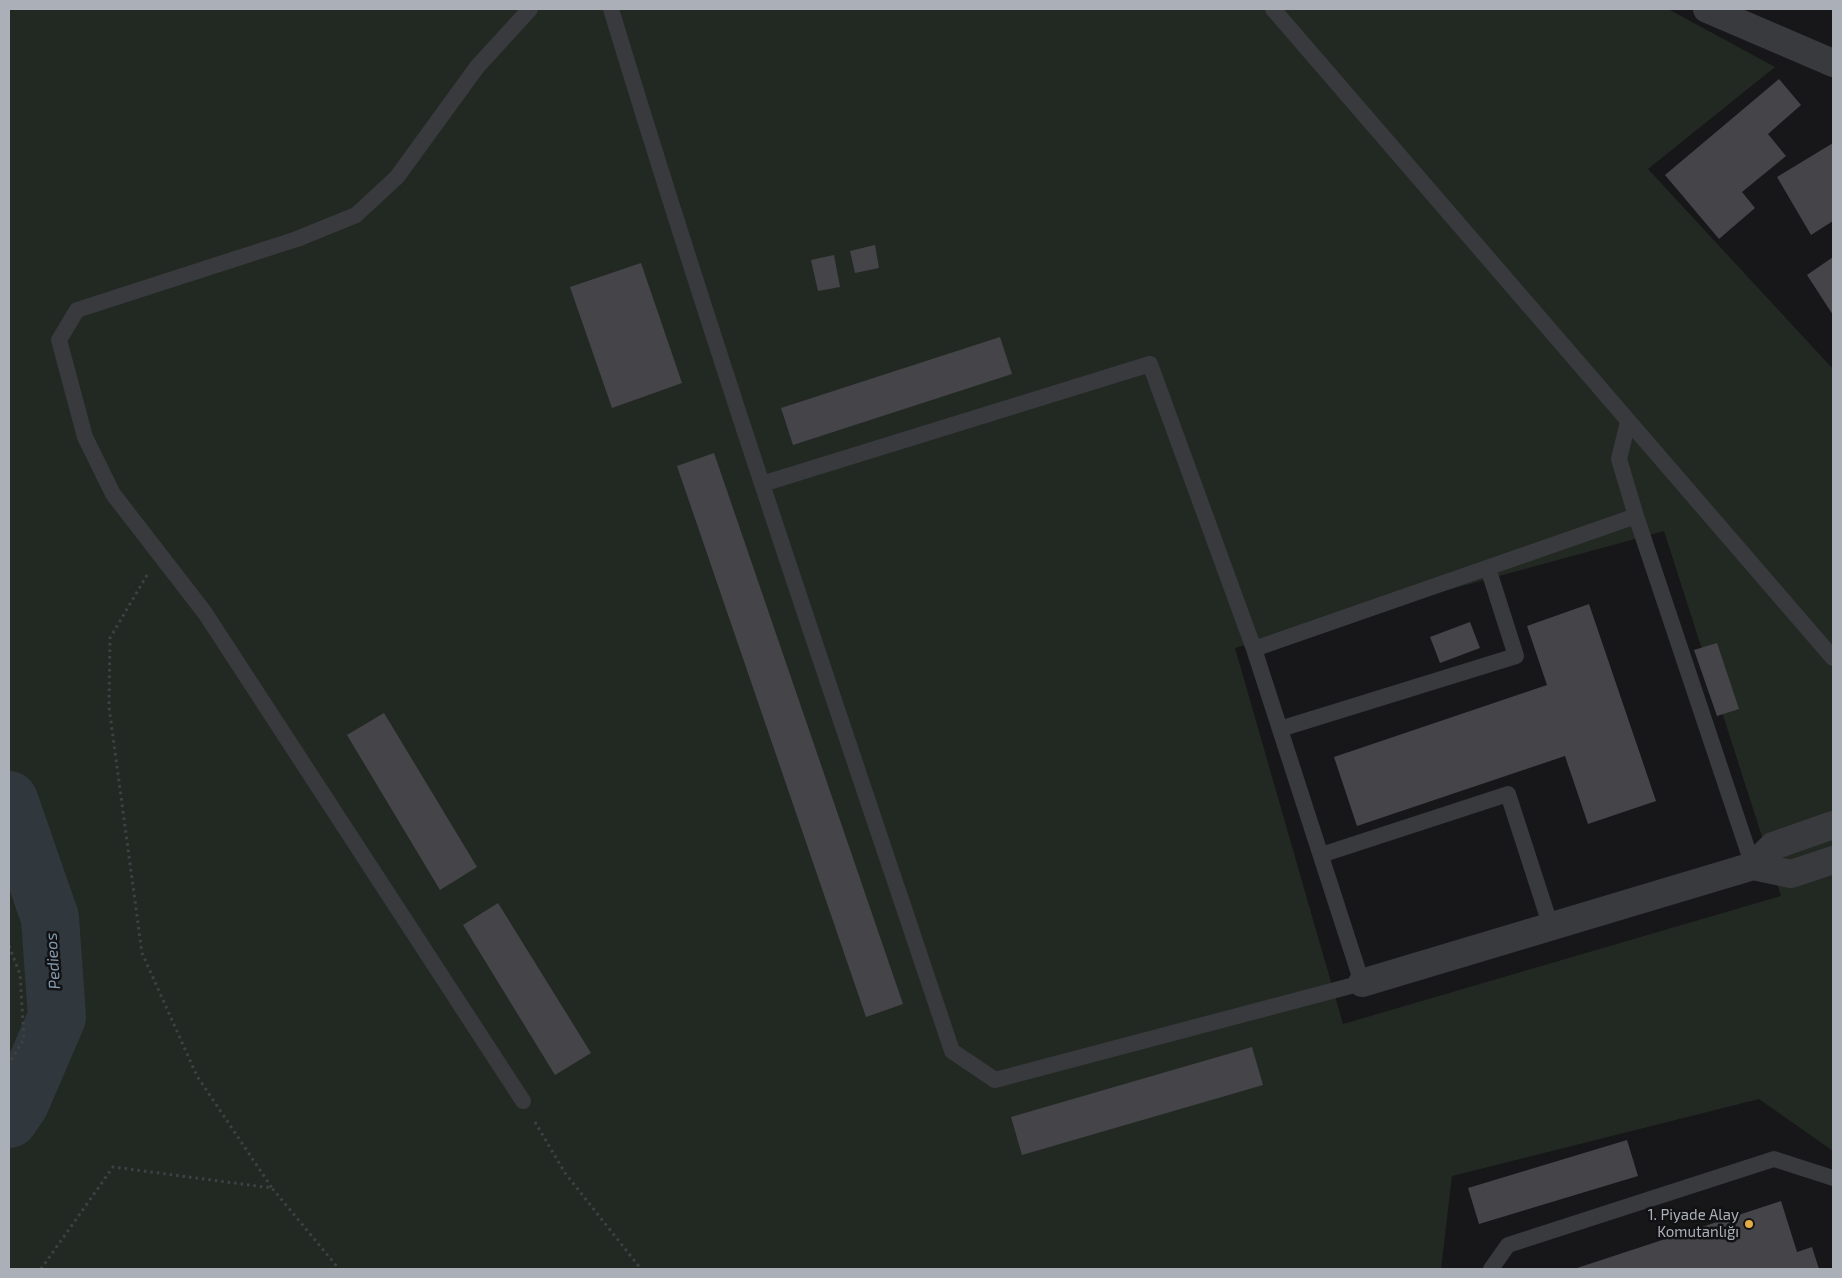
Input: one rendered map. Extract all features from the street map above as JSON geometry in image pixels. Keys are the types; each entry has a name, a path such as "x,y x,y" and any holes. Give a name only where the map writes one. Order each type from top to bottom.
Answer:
{"street":[{"path":"1707,9 1833,63"},
{"path":"1362,983 1753,866 1773,846 1833,825"},
{"path":"1753,866 1791,874 1833,860"}],"lane":[{"path":"523,1101 205,613 113,494 85,437 59,340 77,310 297,239 356,215 397,177 477,67 530,9"},
{"path":"611,9 657,161 762,484 952,1051 995,1080 1362,983 1254,649 1150,364 762,484"},
{"path":"1273,9 1833,658"},
{"path":"1628,422 1619,459 1636,516 1753,866"},
{"path":"1254,649 1636,516"},
{"path":"1280,730 1516,656 1488,568"},
{"path":"1321,855 1508,794 1551,927"},
{"path":"1491,1269 1508,1245 1774,1159 1833,1178"}],"path":[{"path":"159,554 110,638 108,707 142,953 197,1076 272,1188 339,1269"},
{"path":"9,946 20,974 24,1039 9,1064"},
{"path":"523,1101 565,1173 641,1269"},
{"path":"41,1269 113,1167 272,1188"}],"shaded area":[{"path":"9,9 1668,9 1775,67 1648,169 1833,369 1833,1151 1759,1099 1452,1176 1441,1269 9,1269","holes":["1664,531 1781,896 1343,1024 1235,648"]}],"building":[{"path":"1779,79 1801,105 1768,134 1786,156 1742,192 1755,208 1719,239 1665,175"},
{"path":"1833,143 1833,221 1811,235 1777,177"},
{"path":"875,245 879,268 855,273 850,251"},
{"path":"834,255 840,287 818,291 811,260"},
{"path":"1833,257 1833,315 1807,275"},
{"path":"641,263 682,383 612,408 570,287"},
{"path":"1000,337 1012,374 793,445 781,408"},
{"path":"714,453 903,1004 866,1017 677,466"},
{"path":"1589,604 1656,801 1588,824 1565,756 1357,826 1334,757 1547,685 1527,626"},
{"path":"1470,622 1480,648 1440,663 1430,637"},
{"path":"1717,643 1739,709 1717,716 1694,650"},
{"path":"384,713 477,867 440,890 347,735"},
{"path":"498,903 591,1053 555,1075 463,925"},
{"path":"1252,1047 1263,1085 1022,1155 1011,1117"},
{"path":"1627,1140 1638,1176 1479,1224 1468,1188"},
{"name":"1. Piyade Alay Komutanlığı","path":"1781,1201 1797,1252 1812,1247 1819,1269 1574,1269"}],"waterway":[{"name":"Pedieos","path":"9,800 50,918 57,1017 20,1103 9,1119"}],"place":[{"name":"1. Piyade Alay Komutanlığı","path":"1749,1224"}]}
